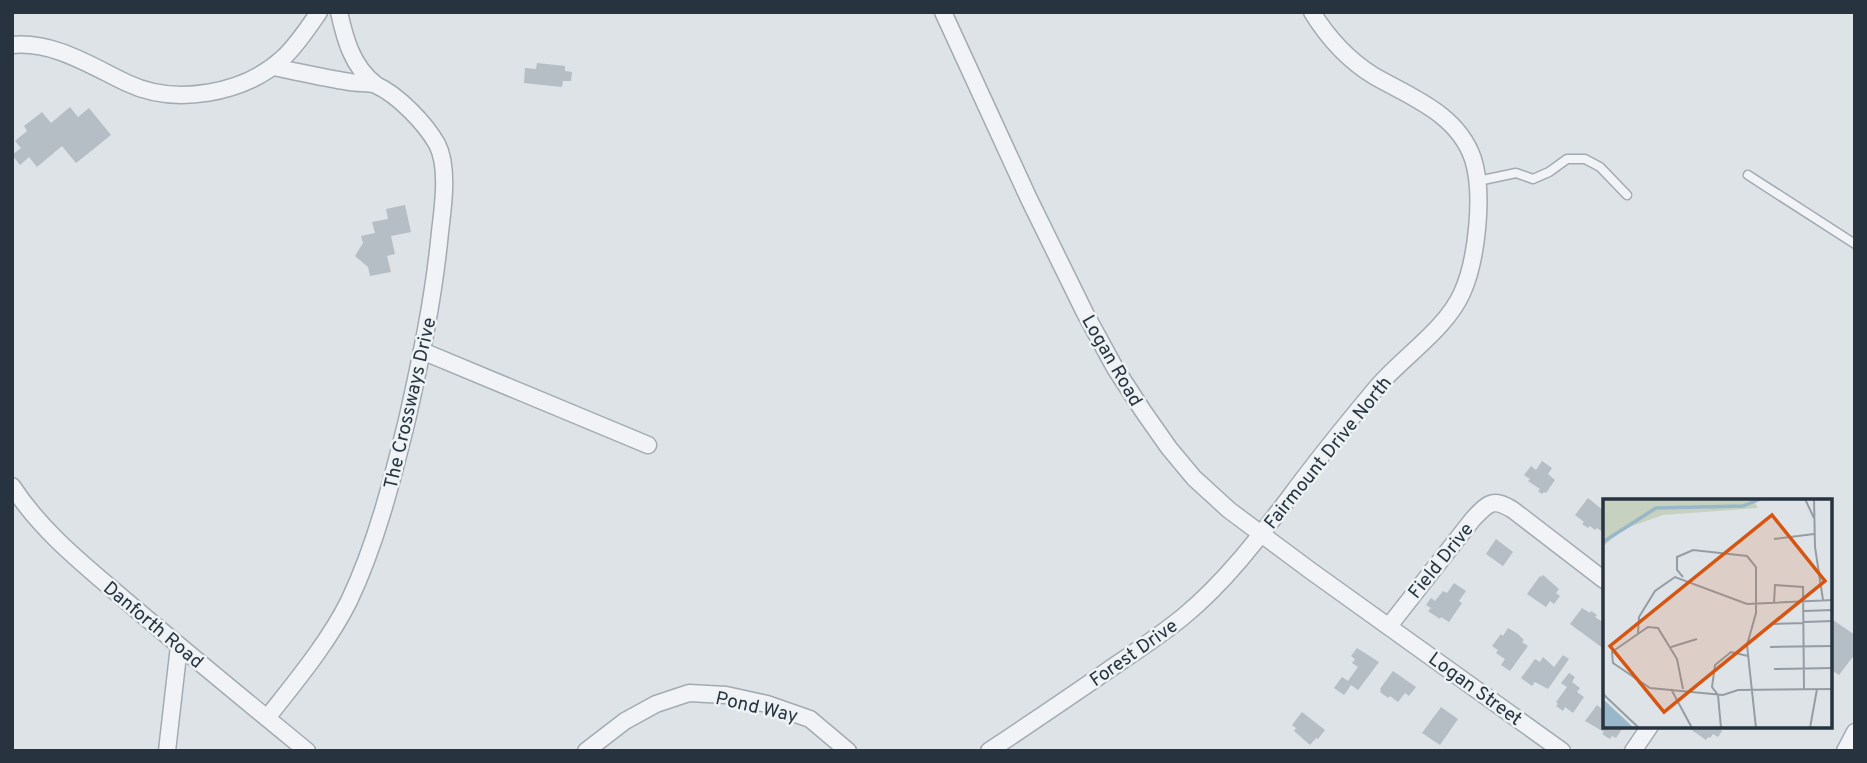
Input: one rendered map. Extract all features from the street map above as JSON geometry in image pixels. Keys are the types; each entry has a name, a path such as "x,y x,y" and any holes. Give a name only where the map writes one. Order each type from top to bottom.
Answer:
{"street":[{"path":"12,45 34,45 51,49 80,59 130,84 162,92 217,92 272,67 298,41 319,12"},
{"name":"The Crossways Drive","path":"267,718 330,632 348,603 362,570 396,467 422,351 437,266 444,181 437,144 399,100 375,84 360,69 345,38 339,12"},
{"name":"Logan Road","path":"943,12 1085,313 1115,368 1169,448 1194,478 1229,510 1389,626"},
{"name":"Fairmount Drive North","path":"1261,534 1341,429 1382,382 1446,319 1463,292 1476,238 1478,181 1472,155 1459,133 1425,104 1373,75 1351,59 1332,40 1312,12"},
{"path":"272,67 352,83 375,84"},
{"path":"422,351 648,445"},
{"name":"Danforth Road","path":"12,486 55,539 307,751"},
{"name":"Field Drive","path":"1389,626 1473,519 1489,504 1498,503 1513,510 1603,578"},
{"name":"Forest Drive","path":"989,751 1183,617 1206,597 1261,534"},
{"name":"Logan Street","path":"1389,626 1562,751"},
{"path":"167,751 179,646"},
{"name":"Pond Way","path":"586,751 625,721 656,704 689,693 726,695 767,704 810,719 848,751"},
{"path":"1633,751 1649,728"},
{"path":"1845,751 1855,732"}],"lane":[{"path":"1478,181 1516,173 1532,178 1549,172 1567,159 1585,159 1600,167 1626,195"},
{"path":"1748,175 1855,244"}],"building":[{"path":"537,63 565,66 565,71 572,72 571,81 563,81 562,87 524,83 525,68 536,69"},
{"path":"70,107 78,117 89,108 111,135 76,163 62,146 37,167 29,157 20,165 12,155 21,148 15,141 27,131 24,126 42,112 51,123"},
{"path":"405,205 411,232 391,236 395,254 387,256 391,272 370,276 368,267 355,256 363,243 361,236 375,233 372,222 388,219 386,209"},
{"path":"1542,461 1552,468 1548,474 1555,480 1546,493 1542,494 1524,475 1531,466 1536,470"},
{"path":"1588,498 1603,510 1603,532 1597,528 1588,528 1575,515"},
{"path":"1496,539 1513,552 1503,566 1486,554"},
{"path":"1543,575 1559,589 1556,593 1560,596 1554,604 1550,601 1546,607 1527,594"},
{"path":"1454,583 1466,591 1459,601 1462,603 1449,622 1428,611 1431,608 1426,605 1431,598 1435,601 1443,591 1447,593"},
{"path":"1582,608 1597,615 1595,617 1603,622 1603,648 1570,624"},
{"path":"1832,619 1855,635 1855,654 1839,675 1832,670"},
{"path":"1508,628 1518,634 1528,646 1510,671 1501,665 1505,659 1496,653 1498,650 1492,646"},
{"path":"1357,648 1379,662 1358,690 1351,685 1344,695 1334,688 1342,677 1348,681 1358,667 1352,663 1355,659 1351,656"},
{"path":"1563,655 1569,659 1548,689 1535,682 1532,686 1521,678 1535,659 1540,662 1543,657 1554,667"},
{"path":"1393,671 1416,687 1409,696 1405,693 1398,702 1380,692"},
{"path":"1569,673 1575,677 1572,682 1580,688 1577,692 1584,697 1573,713 1565,707 1563,711 1556,706 1567,687 1561,683"},
{"path":"1597,705 1603,710 1603,728 1623,728 1616,738 1612,736 1610,739 1602,734 1604,732 1585,721"},
{"path":"1441,707 1458,719 1440,745 1422,733"},
{"path":"1302,712 1325,730 1310,745 1294,731 1296,728 1292,725"},
{"path":"1689,728 1718,728 1722,731 1718,737 1713,734 1706,740"}]}
